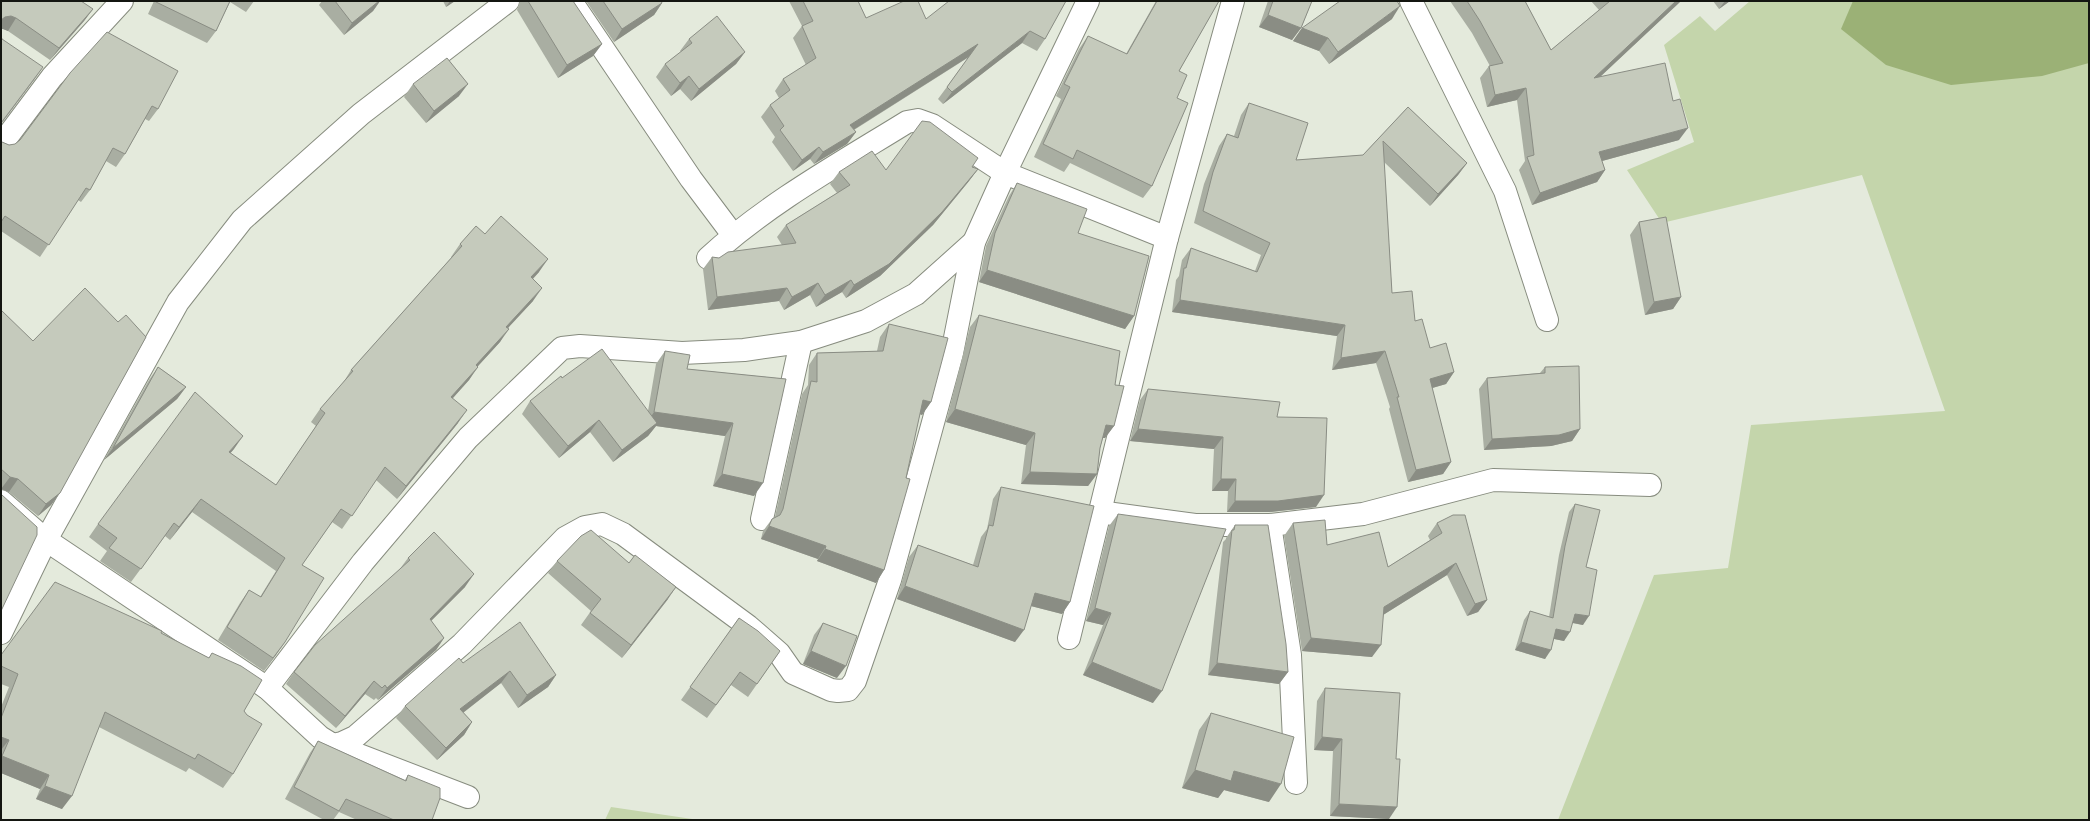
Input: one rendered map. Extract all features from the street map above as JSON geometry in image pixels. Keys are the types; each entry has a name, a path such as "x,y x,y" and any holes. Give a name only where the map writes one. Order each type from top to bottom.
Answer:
{"street":[{"path":"1,145 52,77 122,1"},
{"path":"1,634 46,540 178,302 242,220 361,114 508,1"},
{"path":"571,1 691,180 733,235"},
{"path":"333,745 342,744 354,736 462,644 565,538 585,527 602,524 624,534 748,626 779,653 793,672 831,690 838,692 848,690 855,681 890,580 952,353 974,242 1005,173 1088,1"},
{"path":"1069,638 1098,512 1167,238 1233,1"},
{"path":"1411,1 1505,191 1547,320"},
{"path":"33,63 52,77"},
{"path":"708,258 733,235 827,171 907,122 918,120 932,125 1005,173 1167,238"},
{"path":"267,688 363,562 468,438 562,348 580,346 682,353 744,350 801,342 866,321 916,294 974,242"},
{"path":"762,519 801,342"},
{"path":"1098,512 1195,525 1270,525 1363,514 1493,480 1650,485"},
{"path":"1,501 46,540 267,688 320,737 333,745 468,797"},
{"path":"1270,525 1290,655 1296,783"}],"shaded area":[{"path":"1750,1 2089,1 2089,820 1558,820 1654,575 1728,568 1751,425 1945,411 1862,175 1662,223 1627,170 1694,142 1664,45 1700,16 1715,31"},
{"path":"1853,1 2089,1 2089,63 2042,76 1951,85 1886,65 1841,29"},
{"path":"611,807 699,820 605,820"}],"building":[{"path":"1,1 81,1 93,9 59,48 16,18 11,16 5,17 1,20"},
{"path":"230,1 216,31 156,2"},
{"path":"335,1 379,1 352,23"},
{"path":"528,1 573,1 602,44 567,65"},
{"path":"603,1 661,1 662,3 622,29"},
{"path":"803,1 858,1 866,18 904,1 918,1 926,19 949,1 1066,1 1045,39 1030,31 952,92 947,87 978,44 850,125 856,132 823,152 819,147 802,160 780,130 784,126 770,105 790,90 783,79 816,58 802,26 813,21"},
{"path":"1157,1 1219,1 1179,71 1187,75 1177,98 1188,103 1152,186 1077,150 1073,159 1043,144 1070,87 1064,84 1088,36 1127,54"},
{"path":"1273,1 1312,1 1301,28 1268,15"},
{"path":"1340,1 1397,1 1400,6 1338,52 1328,38 1302,28"},
{"path":"1467,1 1525,1 1551,50 1610,1 1676,1 1594,78 1665,63 1673,101 1680,99 1688,128 1599,152 1605,170 1540,193 1527,157 1534,155 1526,88 1495,95 1489,66 1503,63"},
{"path":"717,16 745,52 699,89 689,76 680,83 665,64 692,43 689,39"},
{"path":"107,32 178,71 158,109 152,106 125,154 113,148 90,190 86,188 49,245 5,216 1,222 1,141 9,145 15,144 20,140 70,73"},
{"path":"1,37 43,67 1,123"},
{"path":"447,58 468,84 434,111 413,84"},
{"path":"1249,103 1308,123 1296,160 1363,155 1408,107 1467,163 1438,194 1383,141 1392,293 1412,291 1415,321 1422,319 1430,348 1446,343 1454,372 1430,379 1451,462 1416,470 1397,397 1399,397 1385,351 1341,358 1345,325 1180,300 1184,268 1186,268 1191,248 1257,272 1270,243 1203,211 1213,172 1227,134 1238,138"},
{"path":"922,121 930,122 978,158 972,167 978,169 942,212 889,264 854,285 851,280 825,295 818,283 792,297 787,288 717,297 712,257 719,258 728,252 796,243 786,225 850,185 839,172 872,151 886,170"},
{"path":"1017,183 1087,209 1078,233 1149,256 1134,316 987,270 995,233"},
{"path":"501,216 548,259 531,277 542,288 506,327 509,329 476,365 478,367 451,397 467,410 406,486 385,467 352,516 341,509 302,565 324,578 285,642 273,658 227,627 249,590 261,597 285,558 201,499 179,527 174,523 141,569 109,548 117,538 98,524 195,392 243,436 229,452 276,485 325,413 320,409 353,371 351,370 462,246 460,244 476,226 485,234"},
{"path":"1666,217 1681,297 1654,302 1639,222"},
{"path":"85,288 118,322 126,315 146,337 60,493 46,504 18,479 10,477 1,469 1,310 33,341"},
{"path":"979,315 1120,351 1115,385 1124,386 1114,426 1106,425 1100,448 1097,474 1030,472 1035,433 955,409"},
{"path":"889,324 948,338 931,402 923,400 906,478 910,479 884,570 825,549 826,546 769,526 772,519 780,515 783,509 811,381 817,382 817,353 883,351"},
{"path":"602,349 657,423 622,450 599,420 568,446 530,401 561,376 562,378"},
{"path":"665,351 690,355 687,369 786,379 763,483 722,474 733,423 654,412"},
{"path":"1579,366 1580,429 1559,435 1492,439 1487,378 1545,373 1545,367"},
{"path":"158,367 186,387 113,448"},
{"path":"1148,389 1280,402 1277,417 1327,418 1324,495 1278,501 1235,501 1236,479 1221,479 1223,437 1138,429"},
{"path":"1001,487 1094,506 1070,602 1035,593 1024,630 905,586 918,545 978,567 989,525 993,526"},
{"path":"2,495 37,527 37,535 1,611 1,497"},
{"path":"1575,504 1600,510 1586,567 1597,570 1589,616 1575,614 1570,632 1556,629 1551,650 1521,642 1530,611 1553,618 1565,546"},
{"path":"1118,514 1226,529 1162,691 1092,662 1111,613 1095,608"},
{"path":"1453,515 1465,515 1487,600 1475,604 1456,563 1384,607 1381,645 1311,638 1293,523 1325,520 1327,545 1379,532 1388,567 1442,533 1437,523"},
{"path":"1235,525 1268,525 1286,644 1288,672 1217,663 1232,530 1234,530"},
{"path":"591,530 629,563 635,555 676,587 631,645 590,613 601,599 557,561 581,536"},
{"path":"434,532 474,574 430,619 444,638 387,688 385,685 382,688 374,681 345,716 294,672 315,645 410,560 408,558"},
{"path":"55,582 162,631 161,633 209,658 212,653 241,666 262,680 244,711 247,715 262,724 233,774 198,754 195,759 105,712 72,796 45,786 49,775 2,756 9,740 1,737 1,718 18,674 1,666 1,655"},
{"path":"739,618 758,631 780,651 757,684 740,672 716,705 690,687"},
{"path":"520,622 556,675 527,695 510,671 460,709 472,722 446,748 405,706 459,658 463,663"},
{"path":"823,623 857,636 846,666 811,651"},
{"path":"1325,688 1400,693 1396,759 1400,759 1397,807 1339,804 1342,739 1322,737"},
{"path":"1211,713 1294,737 1281,784 1234,771 1231,781 1195,770"},
{"path":"318,741 406,781 408,775 440,788 440,798 432,820 394,820 346,799 339,811 294,787"}]}
